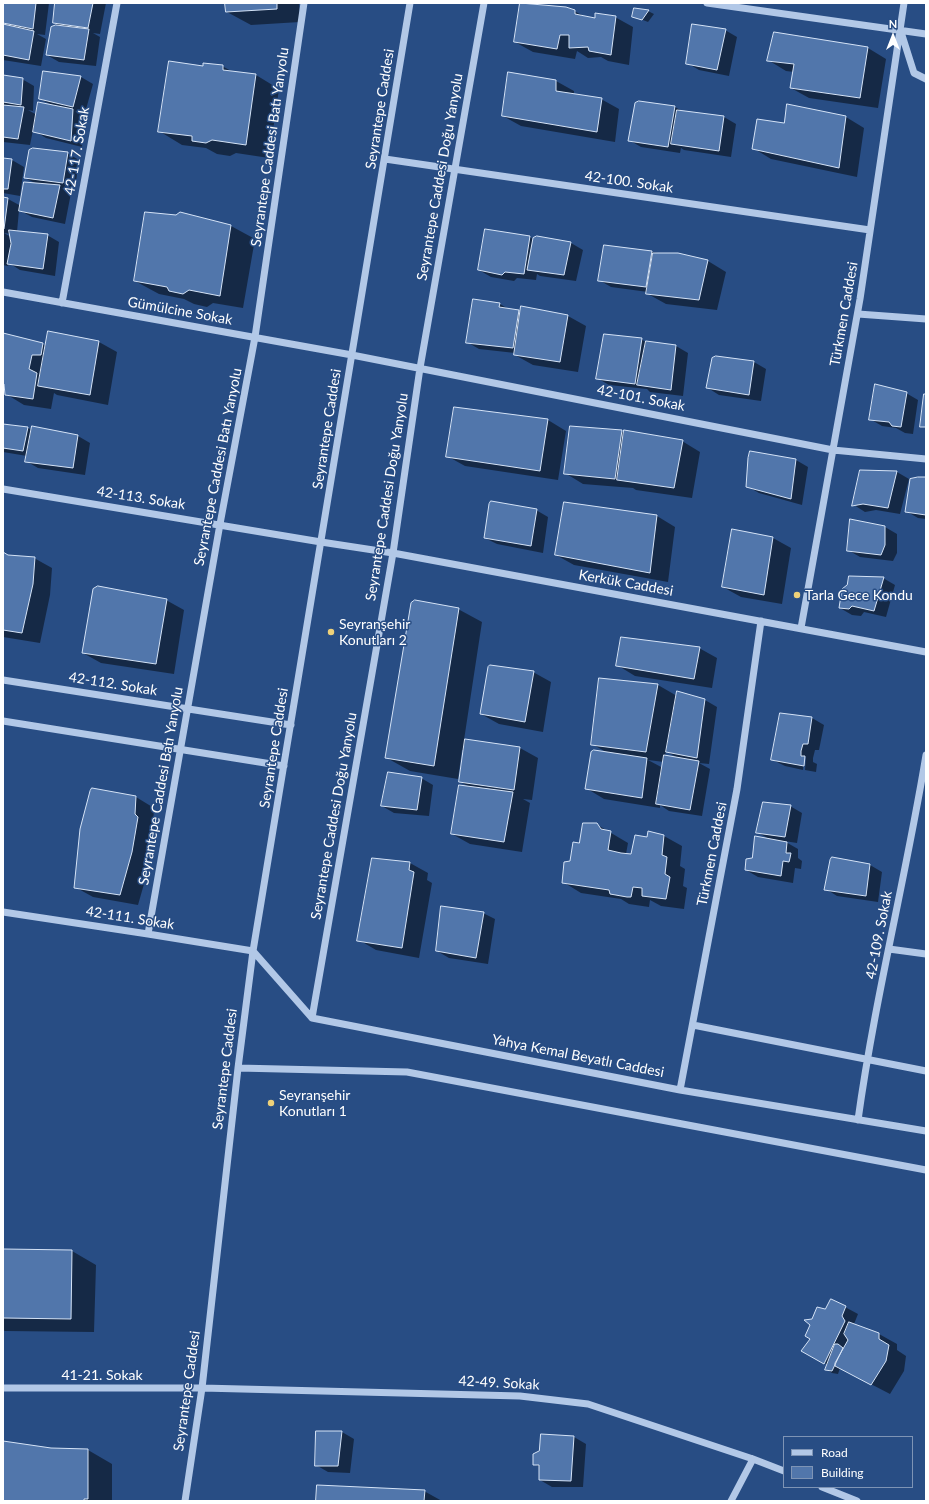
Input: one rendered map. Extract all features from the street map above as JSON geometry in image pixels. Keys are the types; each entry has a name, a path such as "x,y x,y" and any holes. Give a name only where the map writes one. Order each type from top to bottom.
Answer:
{"street":[{"name":"42-117. Sokak","path":"62,303 117,3"},
{"name":"Seyrantepe Caddesi Batı Yanyolu","path":"148,934 220,524 255,337 304,3"},
{"name":"Seyrantepe Caddesi","path":"185,1501 202,1388 238,1068 253,951 410,3"},
{"name":"Seyrantepe Caddesi Doğu Yanyolu","path":"312,1018 394,553 420,368 484,3"},
{"path":"707,3 926,34"},
{"name":"Türkmen Caddesi","path":"800,628 858,314 904,3"},
{"path":"900,30 914,73 926,79"},
{"name":"42-100. Sokak","path":"385,159 870,230"},
{"name":"Gümülcine Sokak","path":"3,292 352,354"},
{"path":"858,314 926,320"},
{"name":"42-101. Sokak","path":"352,354 833,450 926,459"},
{"name":"42-113. Sokak","path":"3,488 321,542"},
{"name":"Kerkük Caddesi","path":"321,542 394,553 926,652"},
{"name":"Türkmen Caddesi","path":"680,1090 737,789 761,621"},
{"name":"42-112. Sokak","path":"3,680 291,725"},
{"path":"3,721 180,748 284,766"},
{"name":"42-109. Sokak","path":"858,1120 867,1059 923,793 926,755"},
{"name":"42-111. Sokak","path":"3,912 253,951"},
{"path":"889,949 926,954"},
{"path":"253,951 312,1018"},
{"name":"Yahya Kemal Beyatlı Caddesi","path":"312,1018 680,1090 926,1131"},
{"path":"693,1025 926,1071"},
{"path":"238,1068 408,1072 926,1170"},
{"name":"41-21. Sokak","path":"3,1388 202,1388"},
{"name":"42-49. Sokak","path":"202,1388 520,1396 588,1404 753,1459 783,1471"},
{"path":"731,1501 753,1459"},
{"path":"824,1488 857,1501"}],"building":[{"path":"3,3 36,3 33,29 3,23"},
{"path":"55,3 93,3 88,28 53,23"},
{"path":"225,3 277,3 277,9 226,12"},
{"path":"520,3 566,7 575,10 575,14 595,18 595,13 616,16 611,55 589,51 588,47 569,48 569,35 560,35 557,49 514,42"},
{"path":"634,8 649,10 642,20 632,17"},
{"path":"3,24 34,31 29,60 3,55"},
{"path":"692,24 726,29 717,70 686,64"},
{"path":"56,25 89,29 84,60 46,55 51,27"},
{"path":"774,32 868,47 860,98 790,88 794,64 767,61"},
{"path":"169,61 203,66 203,63 223,65 223,70 256,74 246,145 212,140 206,143 192,141 192,136 158,132"},
{"path":"43,71 81,76 73,107 39,99"},
{"path":"508,72 556,80 556,91 602,98 597,132 502,116"},
{"path":"3,75 23,78 21,105 3,102"},
{"path":"639,101 675,106 668,147 628,141 635,103"},
{"path":"38,102 73,109 71,141 33,132"},
{"path":"787,104 846,116 839,168 752,149 757,119 784,123"},
{"path":"3,105 24,107 18,139 3,137"},
{"path":"677,110 724,116 719,151 671,144"},
{"path":"33,148 68,152 63,183 24,178 29,150"},
{"path":"3,158 12,159 8,189 3,189"},
{"path":"24,182 60,185 53,218 19,211"},
{"path":"3,197 8,198 4,229 3,229"},
{"path":"145,212 176,215 180,212 231,225 220,296 189,290 183,294 169,291 167,287 134,281"},
{"path":"485,229 530,236 524,274 505,272 502,275 478,270"},
{"path":"9,230 48,234 43,269 7,264 11,244"},
{"path":"537,236 571,242 564,275 527,270 533,238"},
{"path":"604,245 652,251 646,287 598,281"},
{"path":"653,253 678,253 708,260 699,300 646,294"},
{"path":"473,299 500,303 499,307 519,310 513,348 466,343"},
{"path":"521,306 568,315 560,362 514,355"},
{"path":"48,331 99,341 90,395 38,386"},
{"path":"3,333 43,343 41,355 32,355 29,369 37,373 33,399 5,395 3,383"},
{"path":"604,334 642,338 635,384 596,379"},
{"path":"646,341 676,345 671,390 637,385"},
{"path":"716,356 754,361 749,395 706,388 712,358"},
{"path":"875,384 907,392 901,427 892,426 889,422 869,420"},
{"path":"924,394 926,394 926,427 920,427"},
{"path":"454,407 548,419 540,471 446,457"},
{"path":"3,424 28,427 23,451 3,448"},
{"path":"32,426 78,435 73,468 25,462"},
{"path":"570,426 622,430 615,479 564,474"},
{"path":"624,430 683,440 674,488 617,480"},
{"path":"750,451 796,459 791,499 746,487 748,458"},
{"path":"860,470 897,471 888,508 863,504 852,506"},
{"path":"926,477 926,515 905,512 910,479"},
{"path":"491,501 537,509 531,546 484,538 489,504"},
{"path":"564,502 657,515 650,573 555,555"},
{"path":"850,519 885,526 885,545 881,555 847,551"},
{"path":"732,529 773,537 764,595 722,587"},
{"path":"3,552 8,555 35,557 33,584 22,633 3,630"},
{"path":"849,576 884,577 874,611 852,606 849,609 839,608 842,589 847,585"},
{"path":"98,586 167,599 156,664 82,653 93,589"},
{"path":"415,600 459,608 434,766 385,758 411,603"},
{"path":"621,637 700,647 694,679 616,666"},
{"path":"490,665 534,671 525,722 480,714 488,667"},
{"path":"599,678 658,684 646,752 591,745"},
{"path":"677,691 705,699 697,758 666,752"},
{"path":"780,713 812,717 808,744 803,744 801,751 801,756 805,756 804,766 771,760"},
{"path":"465,739 520,747 514,790 459,782"},
{"path":"594,750 647,758 642,798 585,789 591,752"},
{"path":"664,755 699,761 690,810 656,804"},
{"path":"388,772 422,777 417,810 381,806"},
{"path":"459,785 513,792 504,842 451,834"},
{"path":"92,788 136,796 135,814 138,817 132,852 120,895 74,888 80,829"},
{"path":"763,802 791,805 785,837 756,833"},
{"path":"583,823 597,823 601,829 611,831 608,850 621,853 631,854 635,835 647,837 648,831 664,835 662,855 667,857 665,874 670,877 666,899 642,896 642,888 633,887 631,897 627,897 610,894 609,890 562,883 564,862 570,861 573,842 579,843"},
{"path":"755,836 787,842 786,853 791,853 789,862 783,861 781,876 745,870 746,859 752,858"},
{"path":"832,857 870,864 866,896 824,890 830,860"},
{"path":"372,858 410,862 409,870 414,872 402,948 357,941"},
{"path":"441,906 484,912 476,958 436,951"},
{"path":"3,1249 72,1250 71,1319 3,1318"},
{"path":"831,1299 846,1306 842,1316 845,1321 824,1364 801,1351 810,1339 805,1336 810,1325 804,1320 812,1319 817,1307 825,1309"},
{"path":"849,1322 879,1333 879,1339 889,1345 886,1361 871,1385 835,1366 835,1363 848,1340 844,1334"},
{"path":"835,1344 838,1344 843,1348 832,1371 825,1370"},
{"path":"316,1431 342,1431 338,1466 315,1466"},
{"path":"541,1434 574,1436 571,1481 539,1480 539,1465 533,1465 533,1454 539,1451"},
{"path":"3,1441 51,1448 88,1449 88,1499 84,1499 84,1501 3,1501"},
{"path":"317,1485 425,1490 424,1501 316,1501"}],"place":[{"name":"Tarla Gece Kondu","path":"797,595"},
{"name":"Seyranşehir Konutları 2","path":"331,632"},
{"name":"Seyranşehir Konutları 1","path":"271,1103"}]}
